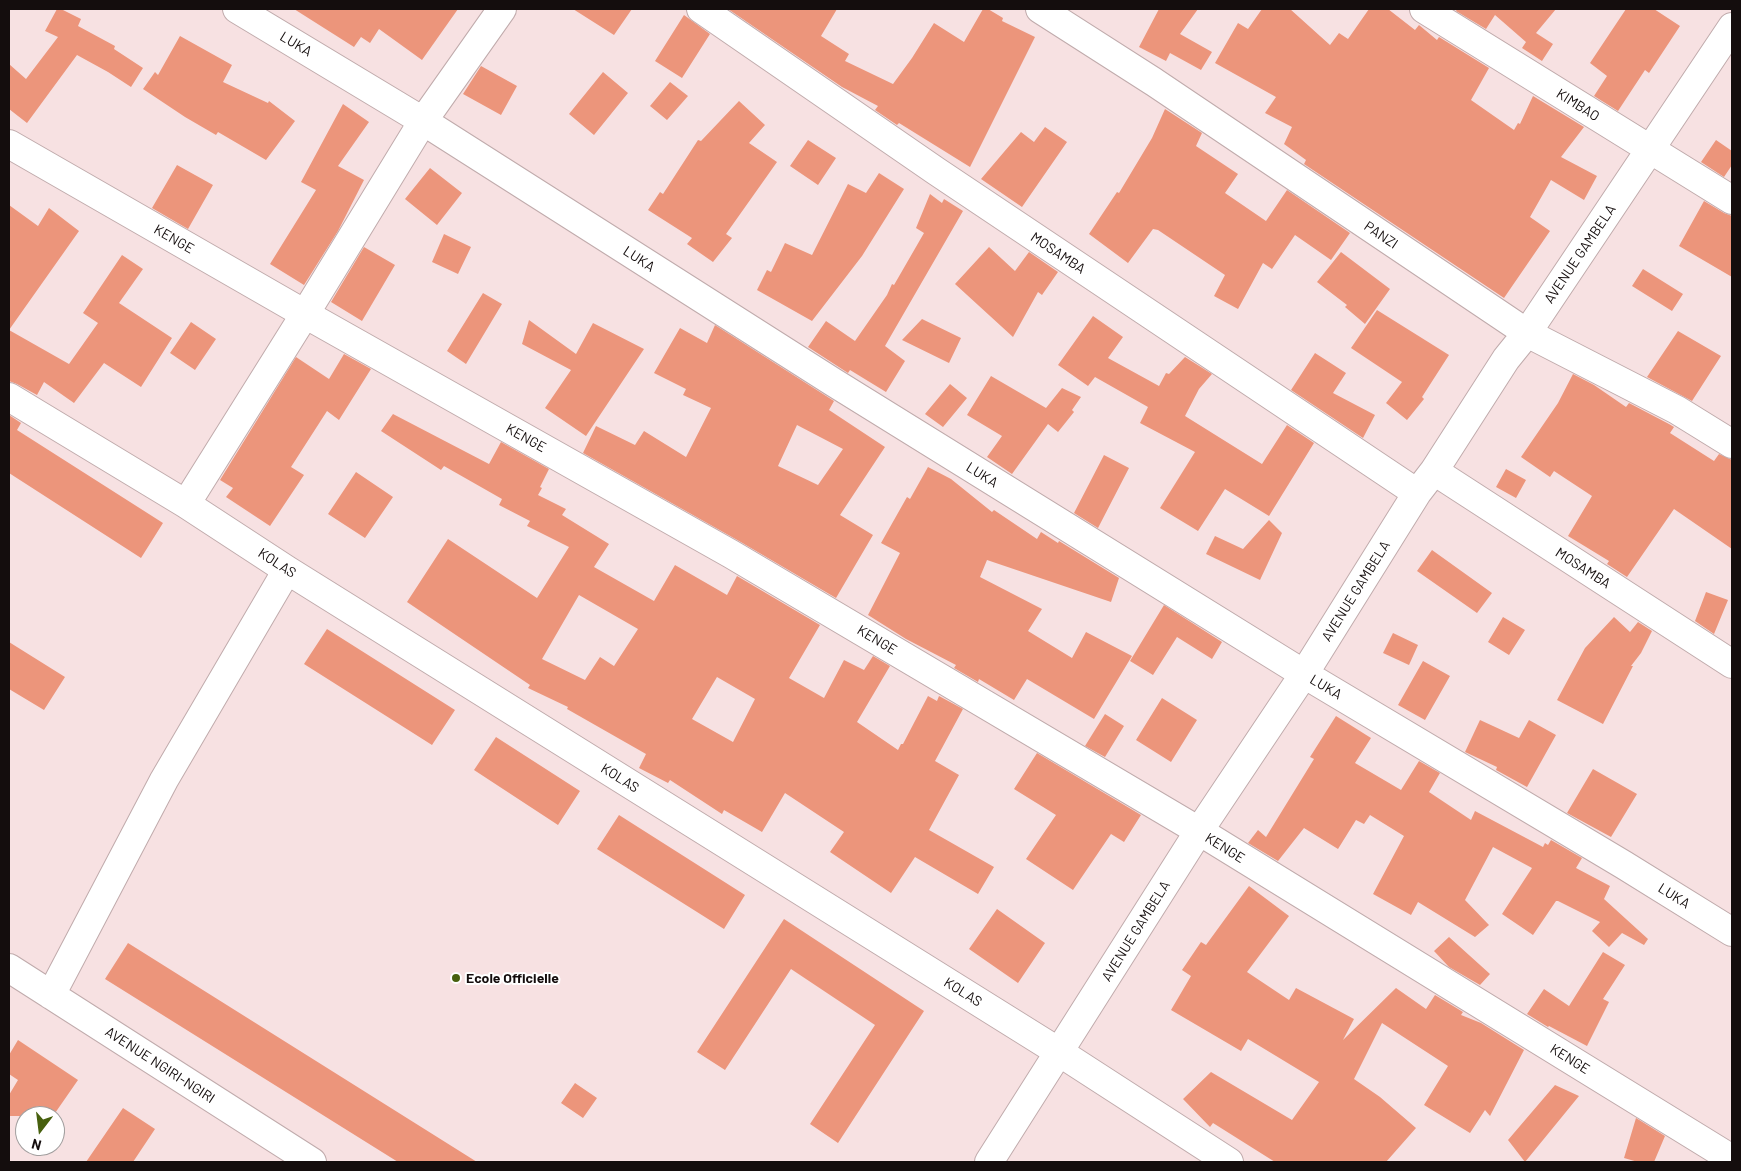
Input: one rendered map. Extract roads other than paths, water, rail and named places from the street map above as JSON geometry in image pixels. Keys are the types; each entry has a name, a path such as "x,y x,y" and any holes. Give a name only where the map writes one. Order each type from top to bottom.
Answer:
{"street":[{"name":"LUKA","path":"237,9 423,121 824,377 1304,674 1624,865 1732,932"},
{"path":"186,504 423,121 502,9"},
{"name":"MOSAMBA","path":"701,9 936,171 1417,493"},
{"name":"PANZI","path":"1040,9 1154,82 1527,333 1677,410 1732,444"},
{"name":"KIMBAO","path":"1424,9 1732,200"},
{"name":"AVENUE GAMBELA","path":"990,1162 1198,831 1304,674 1417,493 1434,471 1506,359 1527,333 1732,27"},
{"name":"KENGE","path":"9,144 305,314 731,554 1198,831 1732,1158"},
{"name":"KOLAS","path":"9,397 186,504 287,570 1059,1052 1229,1162"},
{"name":"MOSAMBA","path":"1434,471 1732,664"},
{"path":"51,995 164,780 287,570"},
{"name":"AVENUE NGIRI-NGIRI","path":"9,968 312,1162"}],"place":[{"name":"Ecole Officielle","path":"456,978"}]}
